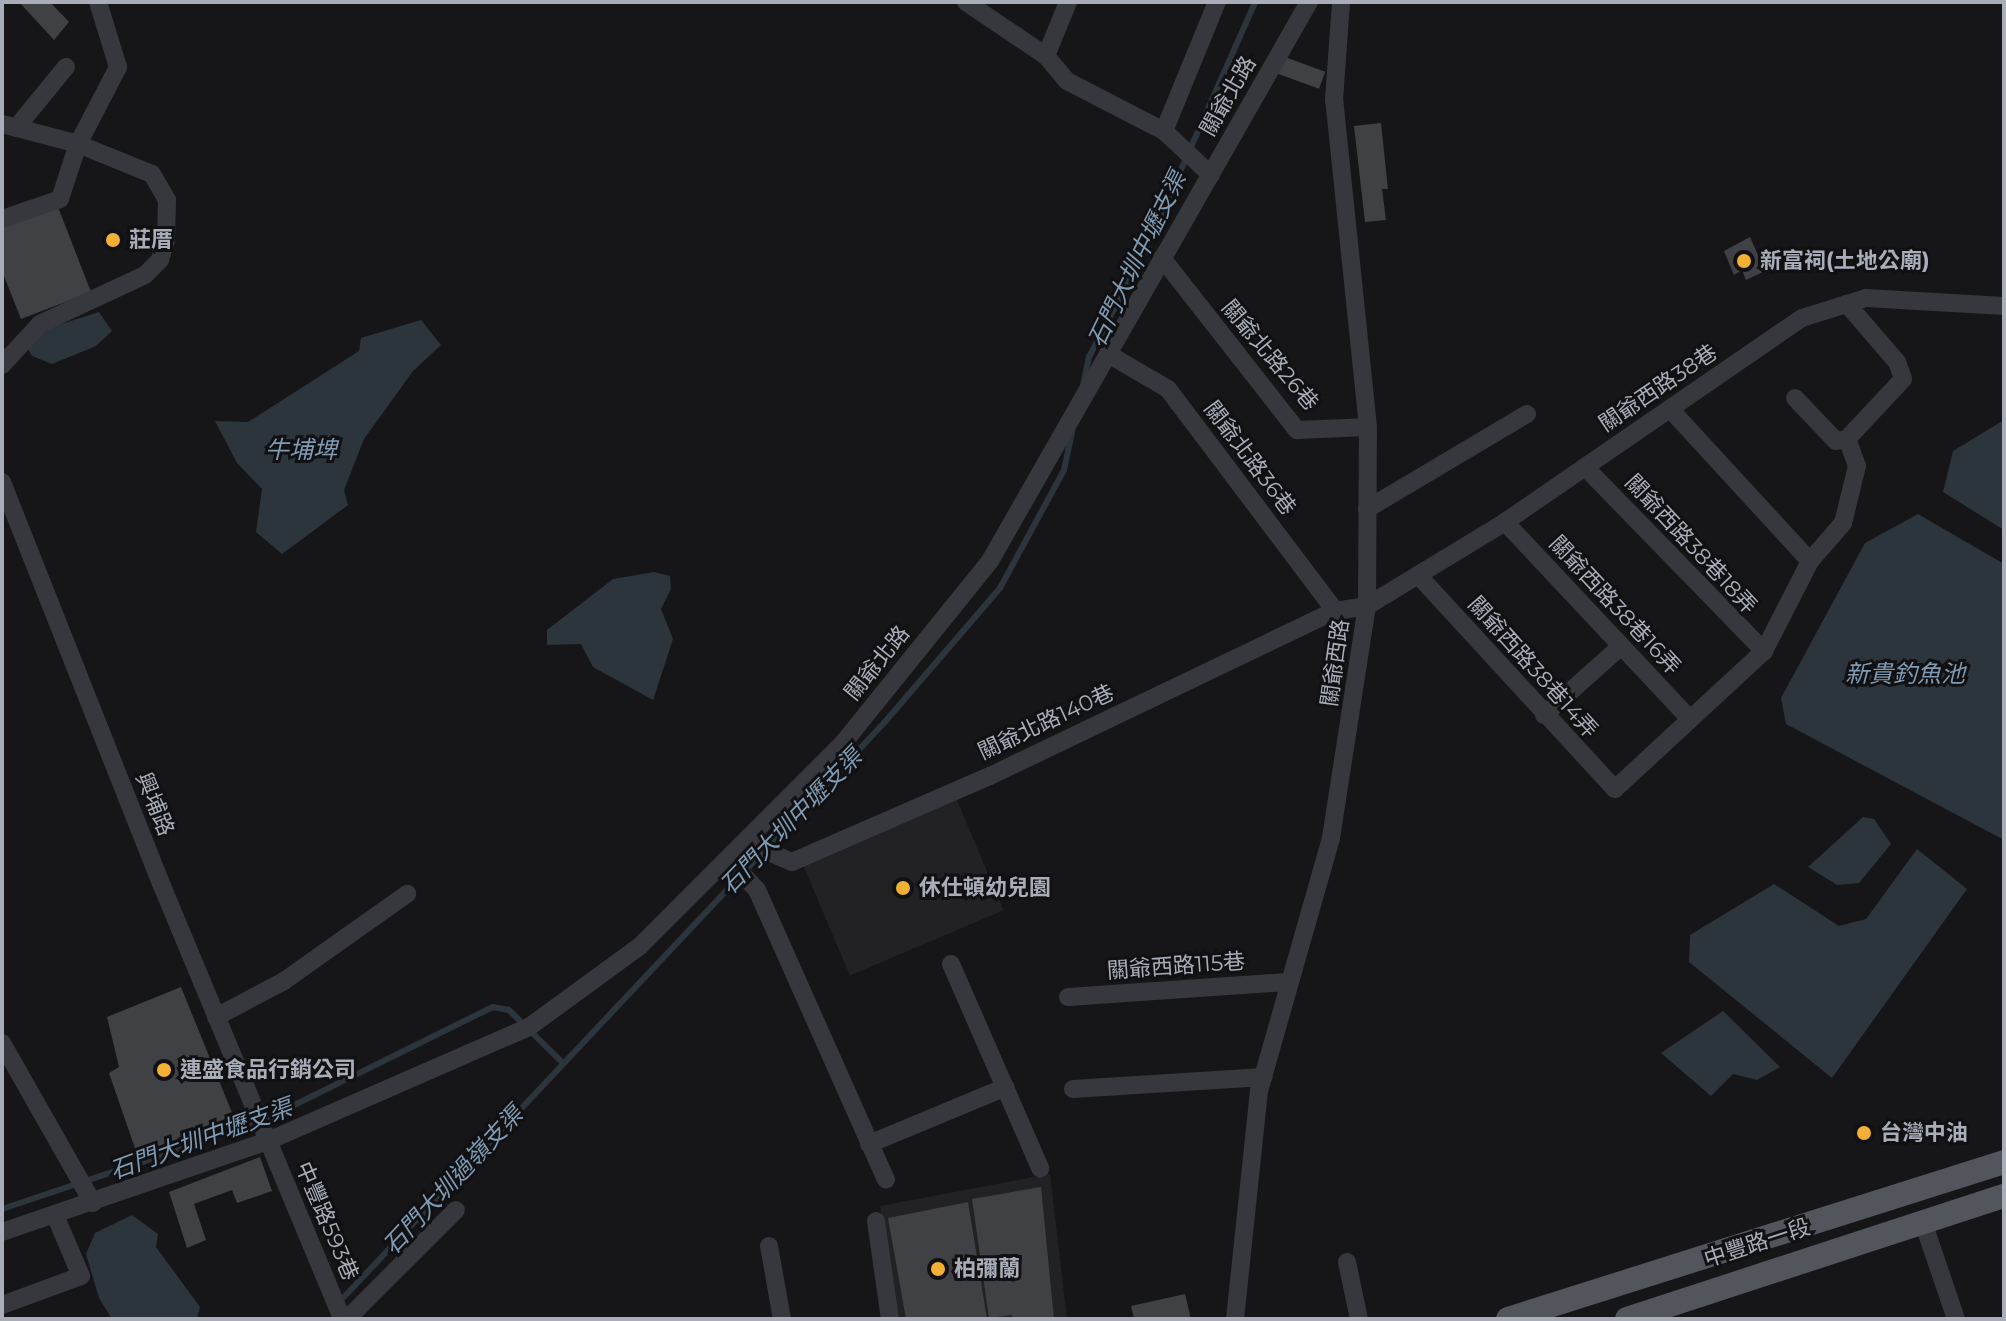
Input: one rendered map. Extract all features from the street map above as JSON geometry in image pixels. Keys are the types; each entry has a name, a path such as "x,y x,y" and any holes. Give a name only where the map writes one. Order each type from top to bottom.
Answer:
{"main road":[{"name":"中豐路一段","path":"1508,1319 2004,1162"},
{"name":"中豐路一段","path":"1627,1319 2004,1196"}],"street":[{"path":"2,219 60,199 78,144 118,67 98,2"},
{"path":"966,2 1046,56 1067,81 1164,131 1211,175"},
{"path":"1046,56 1068,2"},
{"name":"關爺北路","path":"2,1232 268,1141 529,1027 640,946 844,742 990,561 1309,2"},
{"name":"關爺西路","path":"1235,1319 1264,1077 1288,982 1331,838 1367,606 1368,427 1334,100 1341,2"},
{"path":"1164,131 1210,4"},
{"path":"2,365 40,324 145,275 160,260 167,200 152,174 78,144 9,126 66,67"},
{"name":"關爺北路26巷","path":"1162,258 1297,430 1368,427"},
{"name":"關爺西路38巷","path":"1367,606 1505,522 1802,318 1866,298 2004,306"},
{"path":"1795,398 1836,441 1847,439 1903,379 1897,362 1847,304"},
{"name":"關爺北路36巷","path":"1108,354 1168,389 1335,611"},
{"path":"1671,410 1810,561"},
{"path":"1367,509 1527,414"},
{"path":"1690,719 1764,651 1810,561 1843,523 1857,466 1847,439"},
{"name":"關爺西路38巷18弄","path":"1585,467 1764,651"},
{"name":"興埔路","path":"2,482 268,1141"},
{"name":"關爺西路38巷16弄","path":"1505,522 1690,719"},
{"name":"關爺西路38巷14弄","path":"1418,575 1615,789 1690,719"},
{"name":"關爺北路140巷","path":"745,842 792,862 990,776 1335,611 1367,606"},
{"path":"1544,715 1620,647"},
{"path":"728,859 757,890 886,1180"},
{"path":"216,1017 284,981 407,894"},
{"path":"951,964 1040,1168"},
{"name":"關爺西路115巷","path":"1068,997 1288,982"},
{"path":"2,1043 93,1203"},
{"path":"1073,1089 1264,1077"},
{"path":"869,1144 1006,1087"},
{"name":"中豐路593巷","path":"268,1141 344,1319"},
{"path":"344,1319 456,1210"},
{"path":"2,1305 81,1276 55,1215"},
{"path":"876,1221 890,1319"},
{"path":"1923,1222 1956,1319"},
{"path":"769,1246 782,1319"},
{"path":"1347,1262 1359,1319"},
{"path":"2,1312 4,1319"}],"shaded area":[{"name":"休仕頓幼兒園","path":"956,798 1004,910 850,976 802,863"},
{"path":"1050,1174 1067,1319 899,1319 880,1206"}],"water":[{"path":"99,312 112,331 96,346 52,364 32,356 25,344 39,331"},
{"name":"牛埔埤","path":"421,320 441,345 413,371 364,439 344,490 348,505 282,554 256,532 262,489 237,463 215,421 248,422 359,351 361,338"},
{"path":"2004,420 2004,530 1943,492 1953,451"},
{"name":"新貴釣魚池","path":"1918,514 2004,564 2004,840 1786,724 1781,698 1865,543"},
{"path":"654,572 670,576 671,589 661,609 673,639 653,700 593,667 581,644 547,645 547,630 613,579"},
{"path":"1863,817 1874,819 1891,844 1859,883 1837,885 1808,867"},
{"path":"1917,849 1967,889 1832,1078 1689,962 1690,935 1774,884 1839,926 1866,919"},
{"path":"1723,1011 1780,1067 1757,1080 1733,1074 1711,1096 1661,1053"},
{"path":"132,1215 158,1234 156,1247 200,1307 197,1319 112,1319 99,1298 86,1254 95,1233"}],"building":[{"path":"19,2 50,2 69,22 54,40"},
{"path":"1282,56 1325,72 1319,89 1276,73"},
{"path":"1381,123 1388,189 1382,189 1386,220 1365,222 1354,126"},
{"path":"58,207 91,292 21,319 2,271 2,228"},
{"name":"新富祠(土地公廟)","path":"1750,237 1765,271 1746,280 1742,270 1734,275 1724,251"},
{"name":"連盛食品行銷公司","path":"181,987 235,1120 138,1157 109,1073 119,1067 107,1017"},
{"path":"260,1157 272,1191 237,1203 232,1190 194,1204 206,1240 187,1248 169,1192"},
{"path":"1041,1187 1054,1319 1012,1319 1012,1315 989,1318 972,1199"},
{"name":"柏彌蘭","path":"968,1202 987,1319 906,1319 888,1218"},
{"path":"1185,1294 1191,1319 1134,1319 1131,1306"}],"waterway":[{"name":"石門大圳中壢支渠","path":"1083,385 1089,357 1148,244 1255,2"},
{"name":"石門大圳中壢支渠","path":"344,1297 884,723 1000,588 1064,470 1072,431"},
{"name":"石門大圳中壢支渠","path":"2,1209 256,1124 493,1007 509,1010 562,1062"}],"place":[{"name":"莊厝","path":"113,240"},
{"name":"新富祠(土地公廟)","path":"1744,261"},
{"name":"休仕頓幼兒園","path":"903,888"},
{"name":"連盛食品行銷公司","path":"164,1070"},
{"name":"台灣中油","path":"1864,1133"},
{"name":"柏彌蘭","path":"938,1269"}],"water label":[{"name":"石門大圳過嶺支渠","path":"453,1180"}]}
